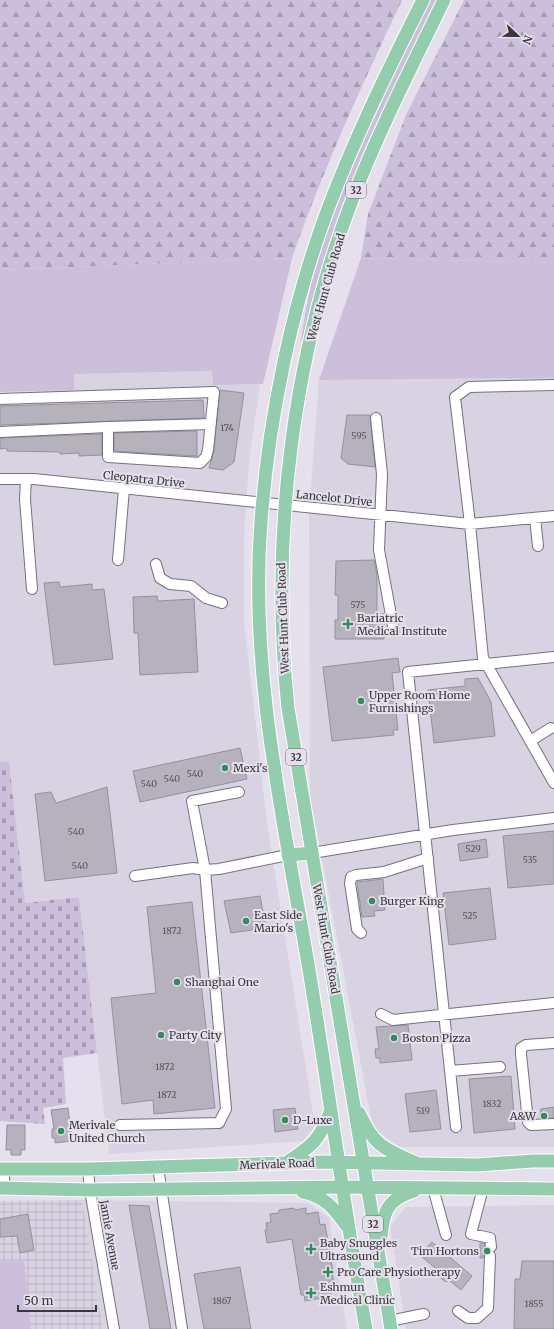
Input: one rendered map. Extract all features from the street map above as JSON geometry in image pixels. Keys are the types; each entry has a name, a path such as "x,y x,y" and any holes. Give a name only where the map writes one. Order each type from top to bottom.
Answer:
{"main road":[{"name":"West Hunt Club Road","path":"366,1329 341,1187 331,1108 269,739 262,675 260,570 261,521 273,423 284,360 301,296 328,209 357,136 423,0"},
{"name":"West Hunt Club Road","path":"390,1325 288,708 283,660 282,559 285,505 300,392 313,326 353,196 377,137 444,0"},
{"path":"288,855 312,853"},
{"path":"352,1098 368,1132 374,1140 391,1152 421,1165"},
{"path":"285,1163 309,1148 319,1138 331,1108"},
{"name":"Merivale Road","path":"2,1169 88,1170 285,1163 421,1165 554,1161"},
{"name":"Merivale Road","path":"2,1188 90,1190 341,1187 554,1189"},
{"path":"286,1188 315,1194 326,1201 348,1227"},
{"path":"379,1260 382,1217 386,1209 391,1202 399,1196 430,1188"}],"street":[{"path":"554,385 469,387 455,397 470,524 483,658 554,784"},
{"path":"0,399 214,392 208,450 206,457 200,462 108,457 108,427"},
{"path":"376,418 382,474 379,550 394,631"},
{"path":"0,432 211,424"},
{"name":"Cleopatra Drive","path":"0,479 26,479 285,505"},
{"path":"26,479 25,499 32,589"},
{"path":"118,560 124,489"},
{"name":"Lancelot Drive","path":"285,505 470,524 554,516"},
{"path":"535,518 538,546"},
{"path":"156,564 160,578 170,584 191,586 206,598 222,602"},
{"path":"456,1127 408,672 487,665 554,656"},
{"path":"530,741 551,728"},
{"path":"120,1125 219,1123 226,1109 205,870 192,801 239,792"},
{"path":"312,853 426,834 554,818"},
{"path":"135,876 193,868 205,870 288,855"},
{"path":"361,933 357,929 350,884 351,877 356,875 384,872 428,858"},
{"path":"381,1014 393,1020 554,1003"},
{"path":"554,1043 526,1046 522,1048 521,1054 528,1122 531,1125 540,1126 554,1124"},
{"path":"450,1071 500,1067"},
{"path":"158,1167 182,1329"},
{"path":"2,1169 2,1188"},
{"name":"Jamie Avenue","path":"88,1170 90,1190 114,1329"},
{"path":"430,1188 446,1235"},
{"path":"458,1310 468,1318 477,1318 488,1308 491,1251 490,1238 471,1234 483,1188"},
{"path":"390,1325 424,1314"}],"shaded area":[{"path":"212,371 213,384 260,385 249,462 244,537 244,621 267,823 315,1126 303,1141 109,1154 79,897 25,903 9,762 0,762 0,393 74,390 74,374"},
{"path":"554,378 554,1147 400,1147 373,1128 310,795 309,512 319,380"},
{"path":"82,1200 308,1203 329,1218 347,1329 103,1329"},
{"path":"82,1200 103,1329 0,1329 0,1201"},
{"path":"554,1205 554,1329 406,1329 390,1226 406,1207"}],"green space":[{"path":"0,0 402,0 330,160 292,258 0,270"},
{"path":"430,0 438,0 376,127 343,205 321,273 303,342 301,341 309,296 320,252 334,209 370,123"},
{"path":"464,0 554,0 554,263 361,258 368,214 406,115"},
{"path":"292,258 263,384 213,385 212,371 74,374 74,390 0,392 0,270"},
{"path":"361,258 554,263 554,378 319,380"},
{"path":"0,762 9,762 25,903 79,897 97,1053 63,1058 66,1104 43,1108 45,1124 0,1121"},
{"path":"0,1261 24,1261 31,1329 0,1329"}],"building":[{"path":"220,390 244,393 234,462 223,470 209,468 214,451"},
{"path":"203,400 204,418 0,425 0,406"},
{"path":"347,415 370,415 375,467 348,464 341,458"},
{"path":"197,431 197,456 114,451 114,433"},
{"path":"102,434 102,455 79,456 79,453 60,454 60,452 7,451 7,448 0,449 0,438"},
{"path":"374,560 377,576 377,614 384,614 384,639 335,639 335,620 338,620 338,595 335,595 336,561"},
{"path":"59,582 60,587 92,584 92,590 104,589 113,659 54,665 44,583"},
{"path":"157,596 158,601 194,599 198,672 140,675 138,633 134,633 133,597"},
{"name":"Upper Room Home Furnishings","path":"398,658 400,672 392,673 398,730 393,730 394,735 332,741 323,667"},
{"path":"478,678 491,702 495,736 434,743 428,690 465,686 465,679"},
{"path":"240,748 247,779 140,802 133,771"},
{"path":"107,787 117,873 45,881 35,794 51,792 56,803"},
{"path":"554,831 554,884 508,888 503,836"},
{"path":"486,839 488,857 460,861 458,844"},
{"name":"Burger King","path":"383,879 385,910 374,911 375,916 362,917 357,882"},
{"path":"490,888 496,939 449,945 443,893"},
{"name":"East Side Mario's","path":"260,896 266,928 231,933 224,901"},
{"path":"192,902 215,1108 154,1114 153,1100 122,1104 111,998 156,993 147,907"},
{"name":"Boston Pizza","path":"408,1025 412,1060 380,1063 380,1058 376,1058 375,1049 379,1049 376,1027"},
{"path":"511,1076 515,1129 474,1133 469,1079"},
{"path":"436,1090 441,1129 410,1132 405,1094"},
{"name":"A&W","path":"554,1107 554,1118 540,1118 541,1109"},
{"path":"68,1108 72,1141 55,1143 55,1138 52,1138 52,1129 54,1129 51,1110"},
{"name":"D-Luxe","path":"295,1108 298,1129 275,1132 273,1110"},
{"path":"7,1125 25,1125 25,1150 21,1150 21,1155 11,1155 11,1150 6,1150"},
{"path":"129,1205 149,1206 171,1329 150,1329"},
{"path":"294,1208 295,1210 306,1208 306,1214 318,1212 320,1225 325,1224 335,1290 330,1290 331,1296 305,1301 304,1295 301,1295 292,1239 267,1243 265,1230 267,1230 266,1223 271,1222 270,1214 279,1213 279,1210"},
{"path":"28,1214 34,1250 20,1253 17,1236 0,1237 0,1219"},
{"path":"432,1242 472,1276 461,1290 449,1280 446,1282 438,1276 441,1273 420,1255"},
{"path":"480,1243 484,1243 486,1251 483,1258 480,1258"},
{"path":"522,1261 554,1261 554,1329 514,1329 515,1279 520,1279"},
{"path":"240,1267 251,1329 204,1329 194,1274"}],"place":[{"name":"Bariatric Medical Institute","path":"348,624"},
{"name":"Upper Room Home Furnishings","path":"361,701"},
{"name":"Mexi's","path":"225,768"},
{"name":"Burger King","path":"372,901"},
{"name":"East Side Mario's","path":"246,921"},
{"name":"Shanghai One","path":"177,982"},
{"name":"Party City","path":"161,1035"},
{"name":"Boston Pizza","path":"394,1038"},
{"name":"A&W","path":"544,1116"},
{"name":"D-Luxe","path":"285,1120"},
{"name":"Merivale United Church","path":"61,1131"},
{"name":"Baby Snuggles Ultrasound","path":"311,1249"},
{"name":"Tim Hortons","path":"487,1251"},
{"name":"Pro Care Physiotherapy","path":"328,1272"},
{"name":"Eshmun Medical Clinic","path":"311,1293"}]}
